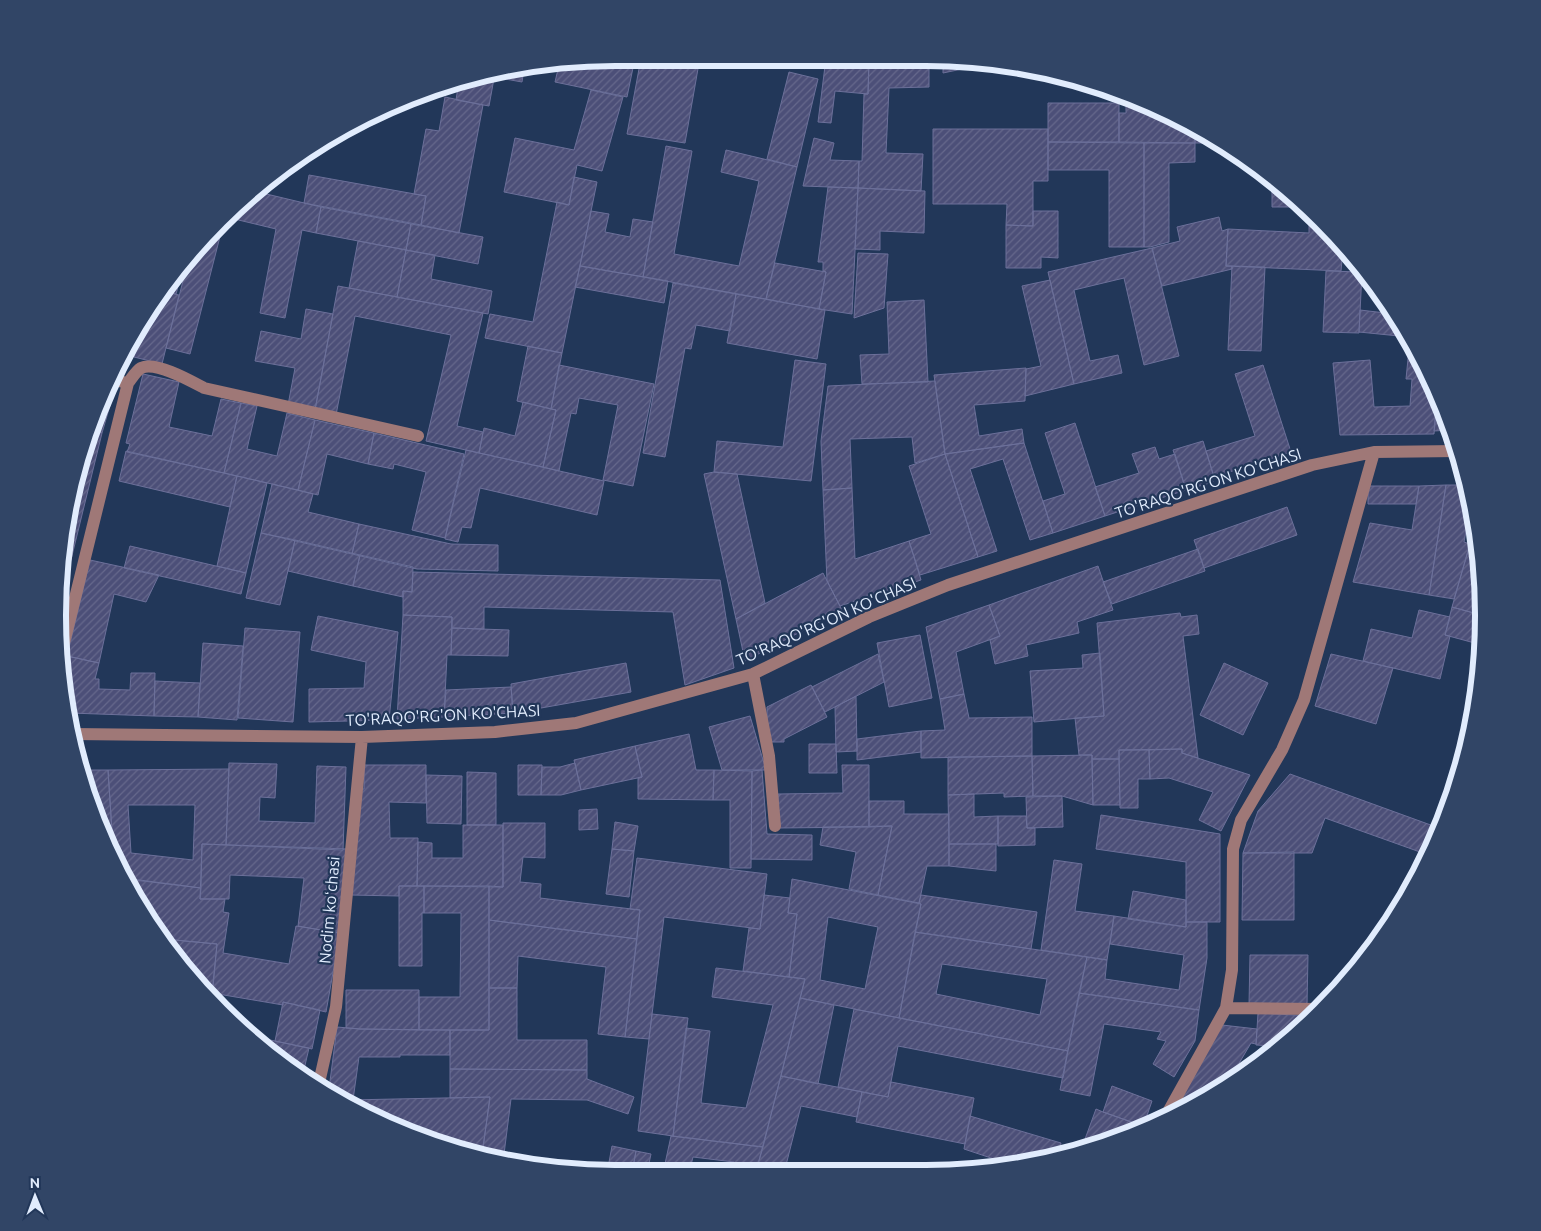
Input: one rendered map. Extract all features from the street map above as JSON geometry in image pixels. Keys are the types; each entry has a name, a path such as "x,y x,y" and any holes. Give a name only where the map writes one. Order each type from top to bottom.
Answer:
{"street":[{"path":"66,633 128,383 140,369 147,367 175,372 204,388 418,436"},
{"path":"119,381 128,383"},
{"name":"TO'RAQO'RG'ON KO'CHASI","path":"80,734 362,738 495,732 576,723 753,674 869,618 948,585 1312,465 1374,452 1450,451"},
{"path":"1171,1106 1226,1008 1232,970 1233,848 1241,820 1282,750 1304,700 1374,452"},
{"path":"753,674 769,756 775,826"},
{"name":"Nodim koʻchasi","path":"319,1078 336,1007 362,738"},
{"path":"1226,1008 1308,1010"}],"building":[{"path":"633,66 627,97 555,82 558,69"},
{"path":"640,66 698,66 685,143 627,134"},
{"path":"825,66 869,66 868,94 835,91 831,123 818,122"},
{"path":"869,66 929,66 929,87 889,88 886,153 923,154 921,191 858,188 859,161 862,161 864,94 868,94"},
{"path":"943,66 968,68 943,73"},
{"path":"789,72 818,79 797,167 767,159"},
{"path":"523,74 522,82 502,78"},
{"path":"494,80 489,106 456,100 458,90"},
{"path":"591,90 623,97 602,171 577,165 569,205 504,192 515,138 574,150"},
{"path":"445,97 483,105 459,233 421,225 426,196 414,194 426,129 439,131"},
{"path":"1048,103 1119,103 1119,142 1048,142"},
{"path":"1126,104 1195,137 1195,143 1119,142 1119,113 1126,113"},
{"path":"933,129 1048,129 1048,181 1033,181 1033,226 1006,225 1007,204 933,204"},
{"path":"1195,137 1205,143 1195,143"},
{"path":"814,138 834,143 830,160 859,161 858,188 803,186"},
{"path":"1048,142 1144,143 1144,247 1109,247 1109,170 1048,170"},
{"path":"1144,143 1195,143 1195,162 1169,163 1169,242 1150,247 1144,247"},
{"path":"666,146 692,151 674,254 739,266 759,181 721,172 726,150 797,167 766,299 643,277"},
{"path":"309,175 426,196 421,225 304,203"},
{"path":"574,177 597,182 562,353 485,338 490,314 533,322 557,202 569,205"},
{"path":"828,187 858,188 852,314 819,309 826,272 823,271 823,262 818,262"},
{"path":"858,188 925,191 924,233 880,231 880,250 855,249"},
{"path":"1272,190 1292,207 1272,207"},
{"path":"265,194 321,207 316,233 302,230 285,318 260,313 276,229 235,219"},
{"path":"321,207 411,224 406,250 316,233"},
{"path":"591,211 609,214 605,232 630,237 633,219 653,222 643,277 580,266"},
{"path":"1033,211 1058,211 1058,258 1041,257 1041,268 1006,268 1006,225 1033,226"},
{"path":"1219,217 1222,231 1228,229 1226,266 1232,266 1232,269 1162,286 1152,248 1180,241 1177,227"},
{"path":"1309,222 1342,258 1341,271 1226,266 1228,229 1309,233"},
{"path":"411,224 483,237 478,264 406,250"},
{"path":"221,234 190,354 166,348 184,276"},
{"path":"358,241 406,250 397,297 349,288"},
{"path":"1152,248 1179,356 1144,365 1124,278 1074,290 1090,361 1118,355 1122,373 1074,384 1048,272"},
{"path":"406,250 435,255 431,279 492,291 488,314 397,297"},
{"path":"858,253 888,254 884,308 854,318"},
{"path":"775,263 826,272 819,309 766,299"},
{"path":"580,266 668,281 664,303 575,287"},
{"path":"1232,266 1265,267 1261,351 1228,350"},
{"path":"1326,271 1353,272 1362,282 1359,333 1323,332"},
{"path":"1050,280 1074,384 1025,396 1026,369 1041,366 1022,286"},
{"path":"179,282 176,294 171,293"},
{"path":"673,283 736,294 730,331 696,325 691,349 685,348 665,457 643,453"},
{"path":"338,286 483,313 457,426 483,432 479,453 426,441 451,335 355,316 336,415 315,410"},
{"path":"171,293 179,295 162,364 134,357 140,341"},
{"path":"736,294 825,310 817,359 727,343"},
{"path":"924,300 928,382 862,384 860,355 889,354 887,302"},
{"path":"306,309 333,314 315,410 288,405 295,368 255,361 261,331 301,339"},
{"path":"1360,310 1384,313 1398,336 1359,332"},
{"path":"528,346 562,353 551,409 517,401"},
{"path":"1408,355 1436,412 1434,434 1340,435 1333,363 1370,360 1374,407 1410,406 1412,379 1406,379"},
{"path":"795,360 826,364 811,481 714,472 717,441 783,447"},
{"path":"559,365 654,384 633,486 603,480 618,405 579,398 576,414 571,413 559,471 543,467 556,410 551,409"},
{"path":"1263,365 1291,452 1214,477 1206,451 1255,436 1235,374"},
{"path":"1026,368 1025,401 974,405 979,436 1022,429 1024,443 945,454 934,375"},
{"path":"143,374 179,382 169,427 212,436 221,399 241,403 224,473 127,452 130,444 126,443"},
{"path":"935,381 945,454 915,463 912,437 850,439 852,488 823,490 821,441 828,386"},
{"path":"111,402 102,433 98,432 108,405"},
{"path":"523,402 556,410 543,467 479,453 484,428 515,436"},
{"path":"241,403 257,406 247,449 277,456 287,413 315,420 298,490 224,473"},
{"path":"1436,412 1443,430 1434,431"},
{"path":"315,420 374,433 368,464 327,454 318,495 298,490"},
{"path":"1075,423 1105,516 1053,533 1043,501 1065,494 1045,433"},
{"path":"98,432 102,433 68,573 77,508 85,473"},
{"path":"374,433 464,454 445,538 412,530 426,472 394,464 393,469 368,464"},
{"path":"1203,441 1214,477 1211,477 1213,482 1186,490 1173,450"},
{"path":"1024,443 1053,533 1030,540 1003,459 970,469 997,551 978,557 945,454"},
{"path":"1155,447 1159,459 1175,454 1186,490 1105,516 1095,487 1139,473 1132,454"},
{"path":"466,450 604,481 597,515 480,488 471,528 462,527 458,542 445,539"},
{"path":"126,451 237,476 230,507 119,481"},
{"path":"945,454 978,557 920,575 909,541 931,534 909,466"},
{"path":"714,472 737,474 765,603 736,619 704,474"},
{"path":"237,476 267,483 246,573 217,566"},
{"path":"272,484 313,494 308,512 359,524 352,554 261,533"},
{"path":"1446,485 1429,595 1353,582 1370,523 1412,530 1419,486"},
{"path":"1446,485 1459,485 1467,526 1464,542 1470,544 1454,599 1429,595"},
{"path":"1368,486 1419,486 1416,504 1368,504"},
{"path":"852,488 855,559 909,541 921,580 840,606 827,581 823,490"},
{"path":"1287,507 1297,535 1204,568 1194,540"},
{"path":"359,524 451,544 498,545 498,571 417,569 352,554"},
{"path":"261,533 295,540 280,605 246,598"},
{"path":"295,540 360,555 353,586 288,571"},
{"path":"1470,544 1475,613 1452,607"},
{"path":"130,546 246,573 241,594 124,568"},
{"path":"1198,549 1205,571 1112,604 1103,582"},
{"path":"360,555 413,567 412,592 403,591 403,597 353,586"},
{"path":"90,560 159,575 146,602 114,594 99,663 68,656"},
{"path":"1098,566 1113,610 1077,622 1079,633 1026,645 1028,656 995,664 990,640 1000,636 989,605"},
{"path":"413,572 720,580 734,668 685,685 673,612 484,607 484,629 452,628 452,617 403,615 403,591 412,592"},
{"path":"823,573 842,610 745,661 736,619"},
{"path":"989,605 1000,636 956,652 964,694 940,699 926,627"},
{"path":"1452,607 1475,613 1474,643 1445,635"},
{"path":"1419,610 1450,617 1445,635 1450,636 1440,679 1363,661 1371,629 1412,638"},
{"path":"1180,613 1181,617 1197,615 1199,634 1183,636 1198,758 1182,753 1182,749 1119,750 1119,759 1092,759 1092,755 1079,755 1075,718 1104,716 1097,623"},
{"path":"403,615 452,617 451,655 447,655 444,717 397,719"},
{"path":"318,616 398,632 389,720 309,722 309,689 364,688 366,662 311,650"},
{"path":"245,628 300,632 293,722 238,718"},
{"path":"452,628 509,630 508,656 451,655"},
{"path":"920,635 932,698 889,707 877,643"},
{"path":"203,643 243,646 237,720 198,717"},
{"path":"1100,653 1104,716 1034,722 1030,671 1083,668 1082,655"},
{"path":"878,654 884,682 825,712 812,687"},
{"path":"1331,654 1393,668 1376,724 1315,706"},
{"path":"68,656 99,663 95,679 99,679 99,689 130,690 131,673 155,673 154,716 75,713"},
{"path":"626,663 631,692 513,713 511,684"},
{"path":"1224,663 1268,683 1243,735 1200,715"},
{"path":"155,681 200,683 198,717 154,716"},
{"path":"811,685 827,717 784,739 784,742 767,742 767,707"},
{"path":"511,687 513,713 444,717 446,690"},
{"path":"964,694 969,718 1032,717 1032,756 921,758 921,731 945,730 940,699"},
{"path":"856,696 857,751 836,752 835,707"},
{"path":"750,716 766,770 722,770 709,727"},
{"path":"921,731 921,752 857,760 857,739"},
{"path":"689,734 696,770 714,770 713,800 638,799 638,778 642,777 635,746"},
{"path":"809,744 836,744 837,773 809,773"},
{"path":"635,746 642,777 581,790 574,760"},
{"path":"1182,749 1182,753 1250,775 1221,831 1199,820 1213,792 1169,778 1150,779 1149,750"},
{"path":"1119,750 1149,750 1150,779 1138,779 1138,808 1120,808"},
{"path":"1092,755 1093,805 1062,796 1033,796 1032,756"},
{"path":"1032,756 1033,796 1004,797 1004,793 948,795 948,757"},
{"path":"1092,759 1119,759 1120,805 1093,805"},
{"path":"229,763 277,764 275,798 260,797 259,821 315,823 317,766 346,767 343,850 226,845"},
{"path":"575,763 581,790 561,795 541,795 542,767 560,767"},
{"path":"364,765 426,765 426,803 389,802 390,838 418,838 417,886 399,886 399,896 350,895 360,789 364,789"},
{"path":"518,765 542,765 541,795 518,795"},
{"path":"842,765 869,765 869,827 779,828 778,794 843,793"},
{"path":"229,769 226,845 202,844 201,888 135,880 112,835 108,770","holes":["128,805 195,805 193,860 131,853"]},
{"path":"89,770 108,770 112,835"},
{"path":"714,770 752,771 751,868 730,868 730,800 713,800"},
{"path":"762,770 767,834 812,835 812,860 751,859 752,771"},
{"path":"467,772 496,773 496,825 467,825"},
{"path":"1290,774 1433,826 1420,854 1420,852 1325,818 1312,853 1243,853 1258,811"},
{"path":"426,775 462,776 461,824 427,823"},
{"path":"974,794 974,817 998,816 998,844 949,844 948,795"},
{"path":"1062,796 1063,827 1027,828 1026,797"},
{"path":"869,801 904,801 904,814 949,814 949,866 927,866 919,903 878,895 892,826 869,827"},
{"path":"597,809 598,829 579,830 579,810"},
{"path":"1101,815 1220,834 1220,922 1186,922 1186,862 1096,849"},
{"path":"998,816 1026,816 1027,828 1035,828 1035,845 998,846"},
{"path":"615,822 638,826 634,851 612,849"},
{"path":"503,823 545,823 545,858 523,857 520,882 541,884 540,898 640,910 637,939 489,920 489,886 503,887"},
{"path":"463,825 503,825 503,887 417,886 418,842 432,843 432,858 463,858"},
{"path":"892,826 878,895 849,889 856,852 820,845 823,827"},
{"path":"202,844 348,849 338,933 298,926 304,878 230,875 229,899 200,899"},
{"path":"949,844 996,844 996,871 949,866"},
{"path":"612,849 634,851 629,897 606,894"},
{"path":"1294,852 1294,920 1242,920 1243,853"},
{"path":"637,858 767,874 760,929 664,917 649,1039 625,1037 640,910 630,909"},
{"path":"1054,860 1082,864 1075,911 1114,916 1107,960 1041,950"},
{"path":"134,879 201,888 200,899 225,899 223,912 229,913 223,953 289,964 296,926 340,933 326,1012 283,1002 283,1005 218,994 212,988 217,944 173,940"},
{"path":"792,879 921,904 899,1018 800,998 805,979 789,977 797,914 788,913","holes":["828,917 878,927 865,989 820,980"]},
{"path":"399,886 424,886 422,966 399,966"},
{"path":"424,886 489,886 489,1030 419,1030 419,997 460,997 461,913 424,913"},
{"path":"1133,891 1186,900 1186,927 1128,919"},
{"path":"764,895 790,898 788,913 797,914 789,977 743,971 749,928 760,929"},
{"path":"921,895 1037,912 1031,949 915,932"},
{"path":"1114,916 1186,927 1186,922 1207,922 1207,958 1199,1010 1079,993 1087,957 1107,960 1105,979 1179,990 1184,955 1110,944"},
{"path":"489,920 637,939 625,1037 598,1034 606,967 518,956 517,988 489,988"},
{"path":"915,932 1087,957 1068,1051 899,1018","holes":["942,964 1047,979 1040,1015 936,994"]},
{"path":"173,940 217,944 213,989"},
{"path":"1250,955 1308,955 1307,1005 1249,1004"},
{"path":"716,968 805,979 763,1147 673,1136 686,1028 710,1031 701,1103 746,1108 773,1005 712,997"},
{"path":"489,988 517,988 517,1040 587,1040 587,1070 450,1069 450,1030 489,1030"},
{"path":"346,990 419,990 419,1030 346,1028"},
{"path":"1079,993 1199,1010 1195,1041 1174,1077 1153,1064 1166,1041 1157,1039 1161,1032 1104,1024 1090,1096 1060,1090"},
{"path":"800,998 834,1005 818,1084 781,1076"},
{"path":"283,1002 320,1010 312,1049 275,1041"},
{"path":"854,1009 1068,1051 1063,1078 898,1046 888,1097 838,1087"},
{"path":"1258,1013 1302,1015 1267,1046 1256,1045"},
{"path":"652,1014 688,1018 673,1136 638,1131"},
{"path":"1222,1025 1257,1029 1256,1044 1251,1043 1236,1068 1180,1102"},
{"path":"337,1027 450,1030 450,1055 359,1057 353,1098 330,1084"},
{"path":"267,1039 309,1048 304,1068"},
{"path":"450,1069 587,1070 587,1079 634,1097 628,1114 587,1100 511,1099 504,1153 483,1148 490,1097 450,1098"},
{"path":"781,1076 862,1092 857,1117 801,1106 786,1165 758,1165"},
{"path":"891,1082 974,1098 965,1144 856,1122 862,1092 888,1097"},
{"path":"1112,1086 1152,1101 1146,1118 1135,1123 1103,1112"},
{"path":"490,1097 483,1148 439,1136 405,1123 358,1100"},
{"path":"1096,1109 1135,1123 1102,1136 1084,1141"},
{"path":"970,1116 1061,1143 1060,1148 997,1160 964,1149"},
{"path":"671,1136 763,1147 758,1165 736,1165 734,1162 693,1157 691,1165 665,1165"},
{"path":"612,1146 636,1151 633,1165 609,1165"},
{"path":"636,1151 651,1154 649,1165 633,1165"}]}
